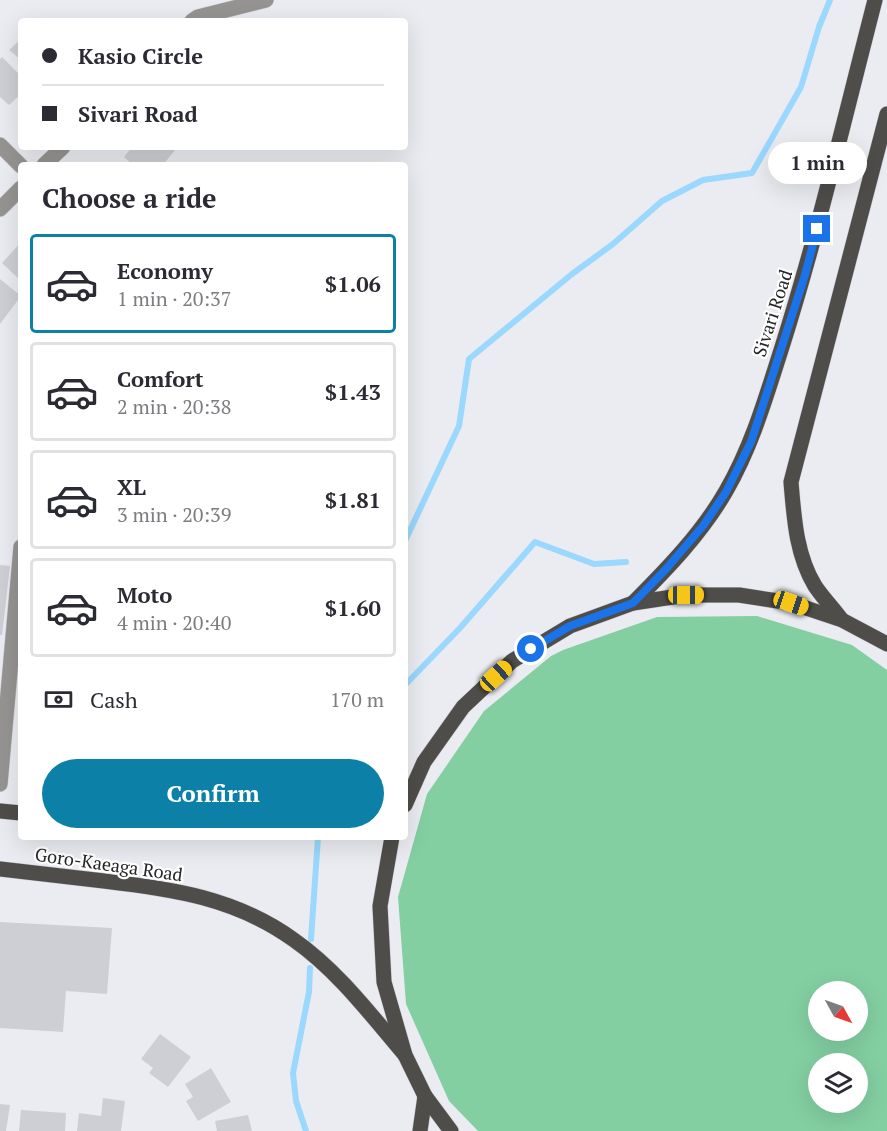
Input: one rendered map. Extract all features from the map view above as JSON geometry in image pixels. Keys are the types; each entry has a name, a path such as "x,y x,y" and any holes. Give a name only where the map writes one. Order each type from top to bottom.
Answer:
{"main road":[{"name":"Sivari Road","path":"633,603 703,526 726,492 751,442 805,275 875,0"},
{"path":"842,620 814,585 804,561 794,529 791,482 887,114"},
{"path":"408,798 423,762 463,707 512,661 570,626 633,603 686,595 739,594 791,603 842,620 887,644"},
{"path":"408,771 423,762"},
{"path":"0,811 18,813"},
{"path":"391,840 380,906 384,982 405,1055 425,1096 451,1131"},
{"name":"Goro-Kaeaga Road","path":"0,869 169,889 239,908 295,940 326,967 405,1055"},
{"path":"420,1131 425,1096"}],"street":[{"path":"196,18 266,0"},
{"path":"0,146 18,163"},
{"path":"47,162 60,150"},
{"path":"0,209 18,191"},
{"path":"0,784 18,581"}],"green space":[{"path":"757,616 852,645 887,670 887,1131 478,1131 449,1101 406,1004 398,897 427,794 484,711 551,656 657,617"}],"building":[{"path":"18,42 18,58 9,50"},
{"path":"2,57 18,73 18,97 9,105 0,97 0,59"},
{"path":"130,150 175,150 165,162 130,162 124,157"},
{"path":"18,245 18,278 2,263"},
{"path":"0,279 18,294 18,300 0,324"},
{"path":"0,565 10,566 2,635 0,635"},
{"path":"0,922 112,928 107,994 66,991 63,1032 0,1028"},
{"path":"160,1034 191,1057 168,1087 149,1073 153,1068 141,1059"},
{"path":"211,1068 231,1102 198,1121 186,1101 193,1097 185,1084"},
{"path":"103,1098 125,1101 121,1131 77,1131 79,1113 101,1116"},
{"path":"0,1104 10,1105 6,1131 0,1131"},
{"path":"21,1110 66,1113 65,1131 19,1131"},
{"path":"248,1115 252,1131 217,1131 215,1121"}],"waterway":[{"path":"408,535 459,426 469,359 572,274 613,244 662,201 703,180 752,173 801,87 819,27 830,0"},
{"path":"408,682 460,628 535,542 594,564 626,562"},
{"path":"311,939 318,840"},
{"path":"306,1131 296,1101 293,1073 309,992 310,968"}],"route":[{"path":"531,649 570,626 633,603 703,526 726,492 751,442 805,275 817,229"}]}
